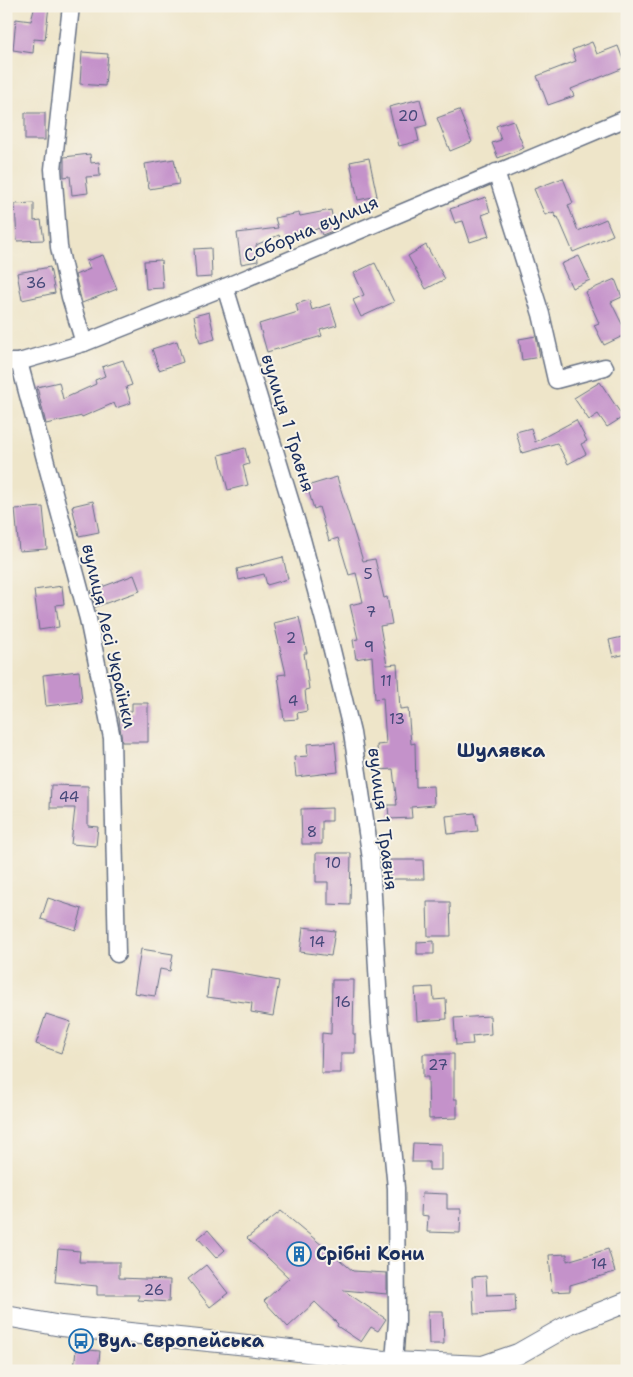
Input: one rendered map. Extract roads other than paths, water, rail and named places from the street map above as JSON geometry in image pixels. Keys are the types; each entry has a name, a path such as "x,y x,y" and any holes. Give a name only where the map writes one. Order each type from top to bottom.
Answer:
{"street":[{"path":"71,6 53,169 59,248 70,297 84,343"},
{"name":"Соборна вулиця","path":"12,362 84,343 225,287 627,118"},
{"path":"496,172 541,314 556,380 605,367"},
{"name":"вулиця 1 Травня","path":"225,287 302,538 352,733 371,859 380,1023 396,1188 397,1320 395,1349 389,1367"},
{"name":"вулиця Лесі Українки","path":"12,362 88,619 112,738 117,954"},
{"path":"6,1316 62,1326 238,1344 389,1367 482,1369 518,1354 569,1325 627,1302"}],"place":[{"name":"Срібні Кони","path":"299,1254"},
{"name":"Вул. Європейська","path":"81,1341"}],"district":[{"name":"Шулявка","path":"501,750"}]}
